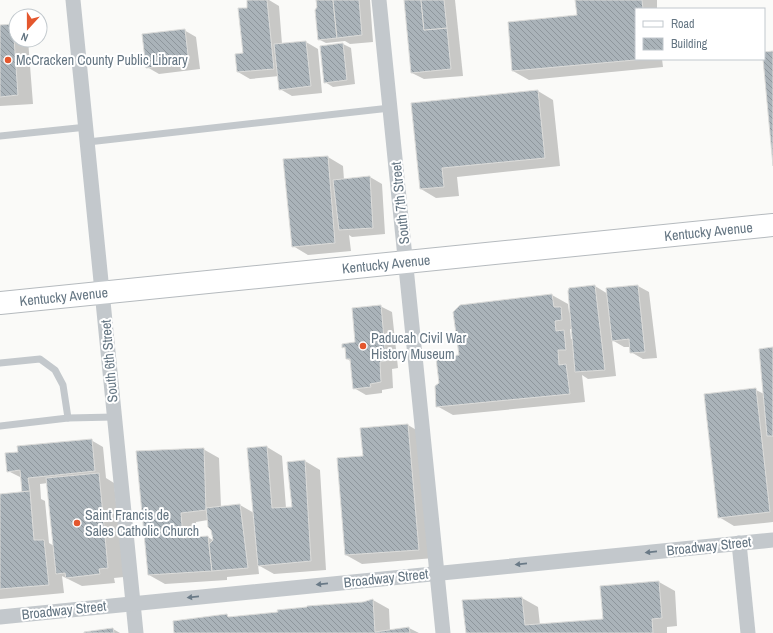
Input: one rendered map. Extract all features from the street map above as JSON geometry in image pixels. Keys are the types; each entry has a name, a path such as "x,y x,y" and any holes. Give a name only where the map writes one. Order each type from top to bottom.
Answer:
{"main road":[{"name":"Kentucky Avenue","path":"0,303 773,225"}],"street":[{"name":"South 6th Street","path":"73,0 88,135 136,633"},
{"name":"South 7th Street","path":"379,0 443,633"},
{"name":"Broadway Street","path":"0,617 773,540"},
{"path":"739,543 748,633"}],"lane":[{"path":"0,136 88,135 390,108"},
{"path":"0,363 40,359 56,370 63,385 68,418"},
{"path":"0,426 68,418 114,417"}],"building":[{"path":"247,0 267,0 274,69 237,72 235,54 243,53 238,8 247,8"},
{"path":"316,0 333,0 337,38 318,40 315,10 317,7"},
{"path":"333,0 359,0 362,35 337,38"},
{"path":"404,0 421,0 424,30 447,28 451,69 411,73"},
{"path":"421,0 444,0 447,28 424,30"},
{"path":"575,0 642,0 643,8 635,8 635,60 512,71 508,22 577,15"},
{"name":"McCracken County Public Library","path":"8,24 8,48 15,48 18,95 0,97 0,25"},
{"path":"185,29 189,63 146,68 142,34"},
{"path":"306,41 311,86 279,90 274,44"},
{"path":"343,43 347,80 324,83 320,46"},
{"path":"773,51 773,166 763,60 765,60 765,52"},
{"path":"538,90 545,158 442,168 444,187 420,189 411,103"},
{"path":"328,156 335,243 292,247 283,159"},
{"path":"370,176 373,228 339,230 333,180"},
{"path":"595,285 605,370 575,372 568,291 569,288"},
{"path":"638,285 645,352 630,353 629,339 612,341 606,288"},
{"path":"552,294 554,307 561,307 562,320 555,321 556,331 564,330 566,350 558,350 559,365 566,364 570,394 436,407 435,386 439,383 436,358 459,355 453,312 460,305"},
{"name":"Paducah Civil War History Museum","path":"381,305 386,361 380,362 381,382 370,384 371,387 353,389 350,359 346,359 345,347 342,348 342,344 355,342 352,308"},
{"path":"773,347 773,436 767,436 759,349"},
{"path":"756,388 770,512 718,518 704,394"},
{"path":"408,424 419,550 345,555 337,458 363,456 360,428"},
{"path":"92,439 95,471 28,478 30,491 22,492 20,470 7,472 5,453 18,452 17,446"},
{"path":"267,446 272,508 292,507 287,462 305,460 311,561 258,566 247,448"},
{"path":"204,448 206,510 181,513 183,538 208,536 212,571 148,575 136,451"},
{"name":"Saint Francis de Sales Catholic Church","path":"99,473 108,568 99,569 100,574 66,578 65,573 56,574 46,478"},
{"path":"30,491 34,540 44,540 49,585 0,589 0,494"},
{"path":"240,504 248,568 212,571 209,544 213,540 211,530 208,527 206,508"},
{"path":"659,581 662,618 652,619 653,633 466,633 462,600 522,597 525,625 603,619 600,586"},
{"path":"373,599 375,632 409,627 410,633 174,633 173,621 227,614 228,617 278,612 277,610 307,606 363,602"},
{"path":"113,628 114,633 84,633 84,632"}],"place":[{"name":"McCracken County Public Library","path":"8,60"},
{"name":"Paducah Civil War History Museum","path":"363,346"},
{"name":"Saint Francis de Sales Catholic Church","path":"77,523"}]}
